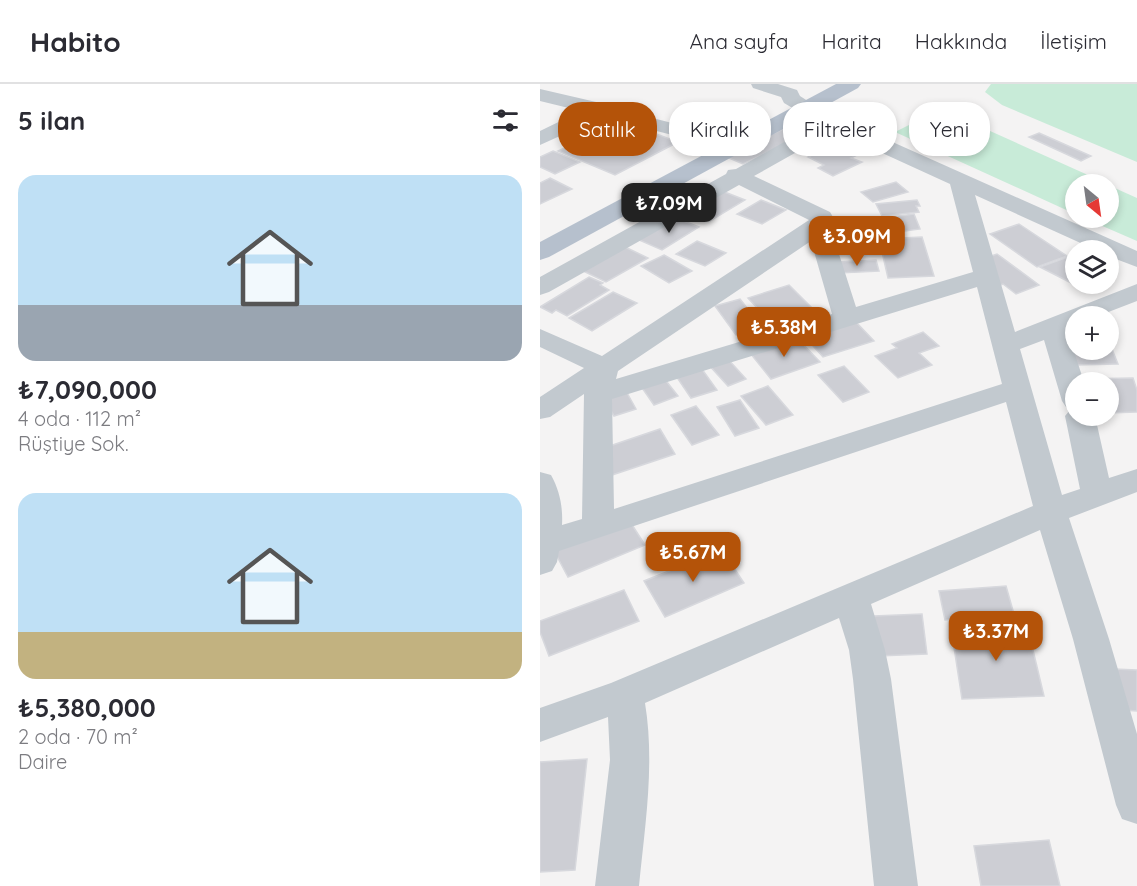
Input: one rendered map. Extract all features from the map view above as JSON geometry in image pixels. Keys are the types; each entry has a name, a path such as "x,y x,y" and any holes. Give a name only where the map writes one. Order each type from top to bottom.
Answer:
{"main road":[{"path":"801,102 832,84"},
{"path":"803,102 851,84"},
{"path":"540,252 783,113"},
{"path":"540,237 694,156"}],"street":[{"path":"750,84 791,102"},
{"path":"540,95 571,102"},
{"path":"540,139 558,130"},
{"path":"540,287 783,150"},
{"path":"897,152 1137,260"},
{"path":"540,410 602,381 818,226 822,217 736,176"},
{"path":"960,180 1051,512 1091,639 1137,805"},
{"path":"818,226 847,320"},
{"path":"540,337 602,381 847,320 986,276"},
{"path":"1101,306 1137,291"},
{"path":"1005,346 1065,321"},
{"path":"598,526 602,381"},
{"path":"542,554 598,526 1017,389"},
{"path":"1082,426 1097,494"},
{"path":"540,725 624,695 1051,512 1137,480"},
{"path":"540,483 547,503 547,526 542,554"},
{"path":"851,598 864,640 872,680 896,886"},
{"path":"616,886 630,760 630,733 624,695"}],"green space":[{"path":"991,84 1137,84 1137,162 1002,105 985,92"},
{"path":"909,125 909,138 897,133"},
{"path":"990,131 1086,174 1065,174 1065,209 948,156 990,156"},
{"path":"1119,190 1137,198 1137,241 1107,228 1119,228"}],"building":[{"path":"783,129 783,145 771,151 771,134"},
{"path":"1039,133 1091,156 1081,161 1029,137"},
{"path":"657,134 669,139 669,147 657,153"},
{"path":"553,151 558,153 558,156 565,156 580,162 555,174 540,167 540,157"},
{"path":"570,156 651,156 615,175"},
{"path":"724,156 760,156 743,164"},
{"path":"855,156 851,158 862,162 833,176 818,168 824,165 808,157"},
{"path":"550,178 572,189 540,204 540,183"},
{"path":"896,182 908,192 873,202 861,192"},
{"path":"722,191 745,200 710,221 687,212"},
{"path":"761,200 786,210 762,224 737,214"},
{"path":"917,200 920,206 916,206 919,212 882,216 876,204"},
{"path":"914,214 920,229 883,234 874,219"},
{"path":"676,218 699,227 662,250 639,240"},
{"path":"1019,224 1065,257 1037,267 990,234"},
{"path":"922,237 934,276 888,278 879,239"},
{"path":"697,241 726,253 705,266 676,254"},
{"path":"625,247 648,258 606,282 583,271"},
{"path":"997,254 1039,285 1016,294 1003,284 993,288 985,258"},
{"path":"664,255 692,271 669,283 641,266"},
{"path":"1065,258 1065,280 1040,267"},
{"path":"876,260 879,271 838,273 836,262"},
{"path":"589,277 603,283 600,285 609,290 567,316 556,310 552,313 540,307"},
{"path":"789,285 814,310 772,324 748,298"},
{"path":"613,292 637,303 592,331 569,318"},
{"path":"740,299 762,327 736,335 715,306"},
{"path":"855,321 874,341 823,357 805,337"},
{"path":"923,332 939,346 919,353 932,365 898,378 875,356 897,348 892,344"},
{"path":"797,338 820,362 771,379 750,353"},
{"path":"726,357 746,379 728,386 708,364"},
{"path":"1071,360 1116,360 1118,364 1073,365"},
{"path":"699,365 717,390 691,398 674,373"},
{"path":"844,366 869,392 843,402 818,375"},
{"path":"663,377 678,396 654,405 640,385"},
{"path":"1119,378 1133,378 1137,390 1137,412 1119,413"},
{"path":"768,386 793,415 766,425 741,396"},
{"path":"626,391 636,409 614,416 603,397"},
{"path":"740,400 759,428 735,436 717,407"},
{"path":"696,406 719,435 692,445 671,415"},
{"path":"660,429 675,454 612,475 598,450"},
{"path":"627,517 645,545 568,577 552,547"},
{"path":"722,550 744,583 665,617 644,581"},
{"path":"1006,586 1014,614 945,620 939,591"},
{"path":"624,590 639,621 549,656 540,632 540,621"},
{"path":"922,614 927,654 878,656 874,616"},
{"path":"1027,625 1044,696 962,699 951,628"},
{"path":"1114,669 1137,670 1137,711 1123,710"},
{"path":"587,759 575,870 540,872 540,762"},
{"path":"1049,840 1060,886 981,886 974,846"}]}
